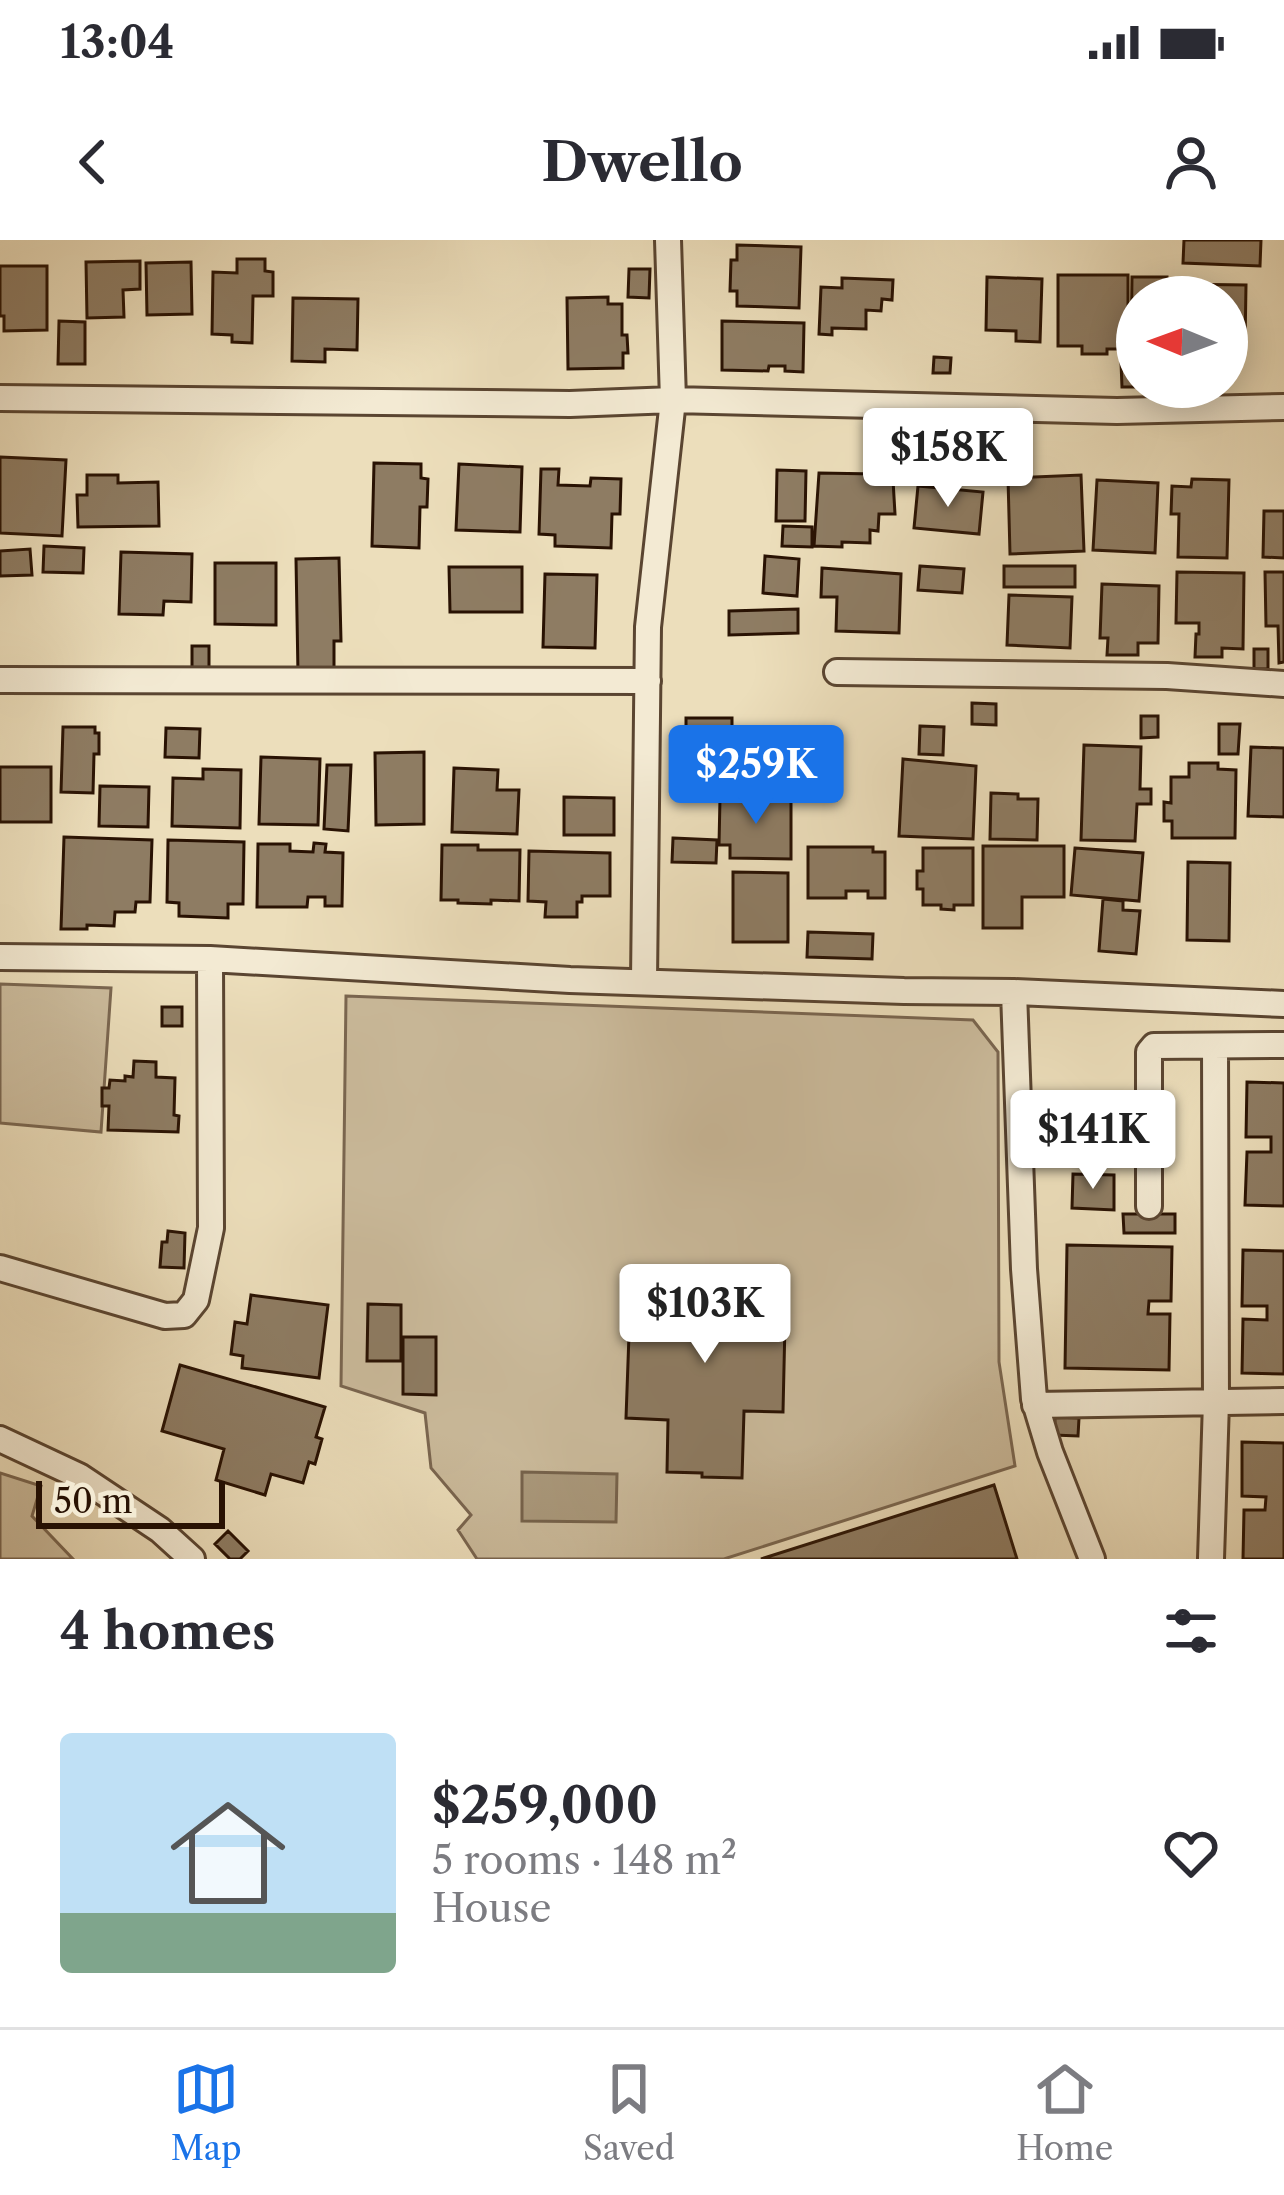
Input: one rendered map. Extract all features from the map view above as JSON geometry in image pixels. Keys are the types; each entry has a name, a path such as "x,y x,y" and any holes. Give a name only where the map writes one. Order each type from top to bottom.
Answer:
{"street":[{"path":"644,981 648,627 673,400 668,240"},
{"path":"0,398 570,404 673,400 1117,411 1284,407"},
{"path":"837,672 1167,676 1284,684"},
{"path":"0,680 648,681"},
{"path":"0,957 210,958 570,980 1284,1004"},
{"path":"0,1268 165,1316 184,1315 196,1300 211,1228 210,958"},
{"path":"1014,992 1024,1269 1035,1405 1092,1559"},
{"path":"1149,1206 1149,1052 1154,1046 1284,1045"},
{"path":"1211,1559 1216,1402 1215,1046"},
{"path":"1035,1405 1284,1401"},
{"path":"0,1439 80,1476 160,1530 192,1559"}],"shaded area":[{"path":"0,984 111,988 101,1132 0,1123"},
{"path":"346,996 973,1020 998,1052 999,1362 1015,1466 724,1559 477,1559 458,1530 471,1515 431,1468 425,1413 341,1386"},
{"path":"522,1472 617,1474 616,1522 522,1521"},
{"path":"0,1473 41,1486 32,1516 73,1559 0,1559"}],"building":[{"path":"1184,240 1261,240 1260,266 1183,263"},
{"path":"737,245 801,247 799,308 737,306 737,291 730,291 731,260 737,260"},
{"path":"237,259 265,259 265,271 273,272 273,296 253,296 252,343 212,334 213,272 237,273"},
{"path":"140,261 140,289 123,290 124,317 87,318 86,262"},
{"path":"191,262 192,314 147,315 146,263"},
{"path":"0,266 47,266 47,330 4,331"},
{"path":"629,269 650,269 649,298 628,297"},
{"path":"1058,275 1128,275 1116,276 1116,349 1107,349 1107,354 1082,354 1082,346 1058,346"},
{"path":"987,277 1042,279 1040,342 1016,341 1016,331 986,330"},
{"path":"842,278 893,280 892,300 882,299 881,311 866,310 866,329 832,328 832,335 819,334 821,287 842,288"},
{"path":"608,297 608,304 622,304 622,335 627,335 628,353 623,353 623,368 568,369 567,298"},
{"path":"293,298 358,299 357,350 325,349 325,362 292,361"},
{"path":"59,321 85,322 85,364 58,364"},
{"path":"722,321 804,323 803,372 785,371 785,366 769,366 768,371 722,370"},
{"path":"934,357 951,358 950,373 933,373"},
{"path":"872,444 907,445 907,472 871,471"},
{"path":"0,457 66,460 62,536 0,533"},
{"path":"374,463 421,464 421,478 428,479 427,507 420,507 419,548 372,546"},
{"path":"459,464 522,467 520,532 456,530"},
{"path":"541,469 559,469 558,485 590,486 591,478 621,479 620,514 612,514 611,548 555,546 555,535 539,534"},
{"path":"777,470 806,471 805,521 776,521"},
{"path":"819,473 875,474 875,479 893,480 895,514 879,514 878,531 870,530 870,543 814,546"},
{"path":"87,475 118,475 118,483 158,482 159,526 78,527 77,495 87,495"},
{"path":"1081,475 1084,551 1010,554 1008,478"},
{"path":"1192,479 1229,480 1227,558 1178,557 1179,514 1171,514 1172,486 1191,487"},
{"path":"1097,480 1158,483 1155,553 1093,550"},
{"path":"918,486 983,492 979,534 914,528"},
{"path":"1264,511 1284,511 1284,558 1263,557"},
{"path":"783,526 812,527 812,547 782,546"},
{"path":"44,546 84,548 83,573 43,572"},
{"path":"30,549 32,575 0,576 0,551"},
{"path":"121,552 192,554 191,602 164,601 163,615 119,614"},
{"path":"765,556 799,559 797,596 763,593"},
{"path":"339,558 341,641 334,641 334,673 298,674 296,559"},
{"path":"215,563 276,563 276,625 215,624"},
{"path":"920,566 964,569 962,593 918,590"},
{"path":"1004,566 1075,566 1075,587 1004,587"},
{"path":"449,567 522,567 522,612 450,612"},
{"path":"822,568 901,574 899,633 836,631 837,597 821,597"},
{"path":"1177,572 1244,573 1243,649 1222,648 1222,657 1195,657 1199,623 1176,623"},
{"path":"1265,572 1284,572 1284,662 1279,663 1278,626 1266,626"},
{"path":"545,574 597,575 595,648 543,647"},
{"path":"1102,584 1159,586 1158,643 1138,643 1138,655 1107,655 1108,638 1100,638"},
{"path":"1009,595 1072,597 1070,648 1007,645"},
{"path":"798,609 798,633 729,635 729,611"},
{"path":"192,646 209,646 209,671 192,671"},
{"path":"1254,649 1268,649 1268,669 1254,669"},
{"path":"972,703 996,704 996,725 972,724"},
{"path":"1141,716 1158,716 1158,737 1141,738"},
{"path":"686,718 732,718 732,748 686,748"},
{"path":"1219,724 1240,724 1238,754 1219,754"},
{"path":"920,726 944,727 943,755 919,754"},
{"path":"63,727 95,727 99,733 93,793 61,792"},
{"path":"166,728 200,729 199,758 165,757"},
{"path":"741,728 790,729 786,788 736,788"},
{"path":"808,732 837,732 836,800 808,800"},
{"path":"1084,745 1141,747 1140,789 1151,789 1151,804 1137,804 1135,841 1081,840"},
{"path":"1251,747 1284,748 1284,817 1248,816"},
{"path":"424,752 424,824 376,825 375,753"},
{"path":"261,757 320,759 318,825 259,824"},
{"path":"903,759 976,766 973,839 899,836"},
{"path":"1189,763 1218,763 1218,769 1236,770 1235,838 1172,838 1172,821 1164,821 1164,802 1171,803 1171,777 1189,777"},
{"path":"327,765 351,765 348,831 324,829"},
{"path":"0,767 51,767 51,822 0,822"},
{"path":"454,768 498,770 497,790 519,790 517,834 452,832"},
{"path":"203,769 241,770 240,828 172,826 173,778 203,779"},
{"path":"100,786 149,787 148,827 99,826"},
{"path":"991,793 1038,799 1037,840 990,839"},
{"path":"564,797 614,798 614,835 564,835"},
{"path":"720,798 791,798 791,859 730,858 730,845 719,845"},
{"path":"64,837 152,840 150,902 136,902 135,912 115,912 114,926 61,929"},
{"path":"673,838 717,840 716,863 672,862"},
{"path":"168,840 244,842 243,904 228,904 228,918 179,916 179,903 167,902"},
{"path":"314,843 326,844 325,852 343,853 342,906 325,906 325,897 308,897 307,907 257,907 258,844 290,844 290,851 313,852"},
{"path":"442,845 520,850 519,901 441,900"},
{"path":"983,846 1064,846 1064,897 1022,897 1022,928 983,928"},
{"path":"808,847 873,847 873,852 885,852 885,898 868,898 868,891 846,891 846,898 808,898"},
{"path":"923,848 973,848 973,905 954,905 954,910 923,905 917,871 923,871"},
{"path":"1075,848 1143,853 1139,901 1071,895"},
{"path":"529,851 610,853 610,896 582,896 577,917 545,917 546,902 528,901"},
{"path":"1188,862 1230,863 1229,941 1187,940"},
{"path":"733,872 788,873 788,942 733,942"},
{"path":"1103,899 1123,901 1123,910 1140,911 1136,954 1099,951"},
{"path":"808,932 873,934 872,959 807,957"},
{"path":"162,1007 182,1007 182,1026 162,1026"},
{"path":"134,1061 156,1062 156,1077 175,1078 178,1132 108,1130 109,1106 102,1106 102,1088 109,1088 110,1080 133,1077"},
{"path":"1247,1082 1284,1083 1284,1206 1245,1205 1247,1152 1271,1152 1271,1137 1246,1137"},
{"path":"1073,1174 1114,1175 1114,1210 1072,1208"},
{"path":"1123,1214 1175,1214 1175,1233 1124,1233"},
{"path":"168,1231 185,1233 184,1268 160,1267"},
{"path":"1067,1245 1172,1247 1171,1301 1149,1301 1148,1314 1170,1314 1169,1370 1065,1368"},
{"path":"1243,1250 1284,1251 1284,1374 1242,1373 1243,1319 1267,1320 1267,1306 1242,1306"},
{"path":"737,1278 777,1279 776,1323 785,1323 783,1412 744,1411 742,1478 667,1472 668,1420 626,1418 631,1279 737,1283"},
{"path":"251,1295 328,1305 319,1378 242,1368 243,1356 231,1354 235,1322 247,1324"},
{"path":"368,1304 401,1305 401,1361 367,1361"},
{"path":"403,1337 436,1337 436,1395 403,1394"},
{"path":"180,1365 325,1407 316,1437 322,1439 315,1464 309,1462 303,1483 271,1474 265,1495 216,1480 224,1449 162,1431"},
{"path":"1055,1417 1079,1418 1078,1436 1054,1435"},
{"path":"1242,1442 1284,1443 1284,1559 1243,1559 1244,1510 1265,1510 1266,1497 1242,1496"},
{"path":"994,1485 1017,1559 761,1559"},
{"path":"228,1531 248,1551 240,1559 230,1559 215,1544"}]}
